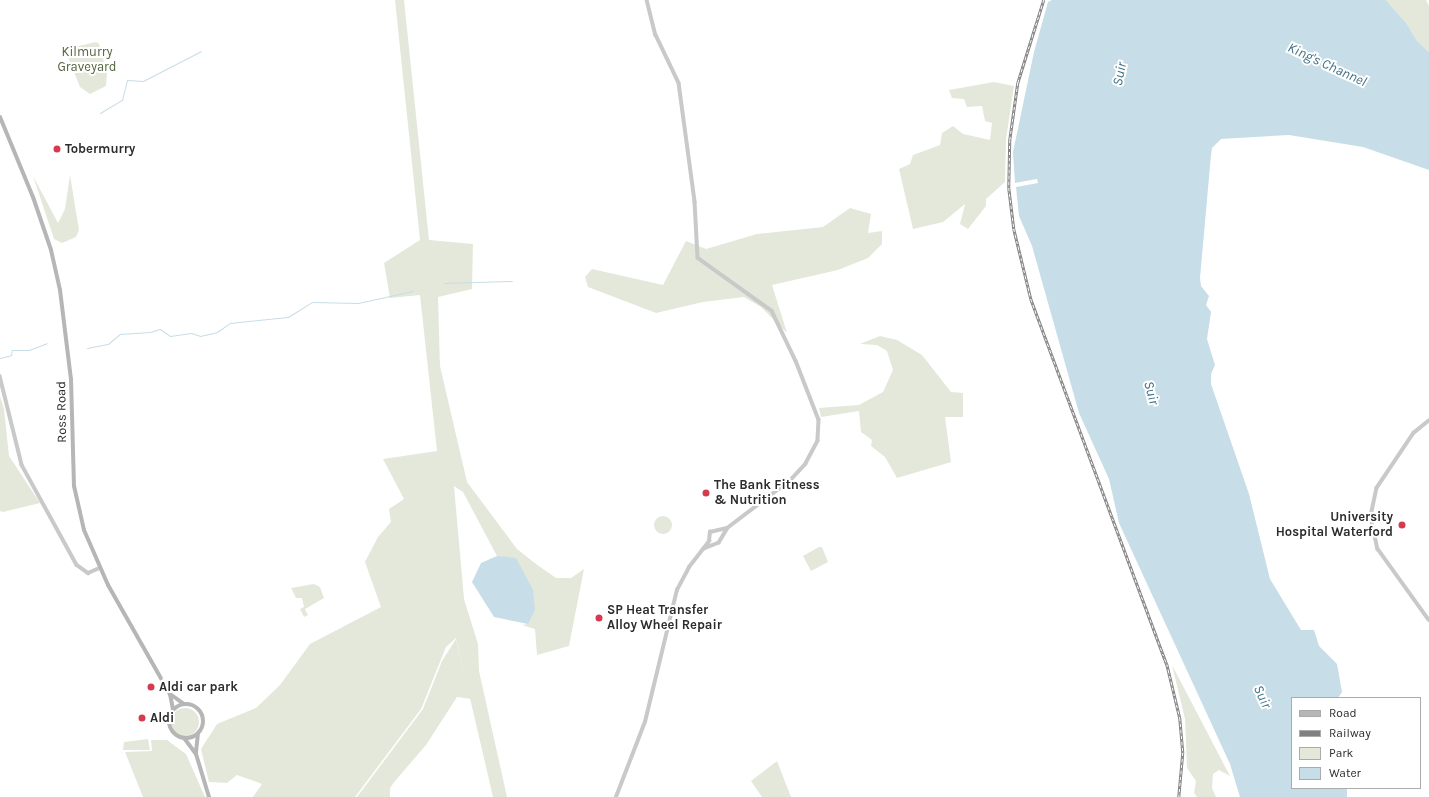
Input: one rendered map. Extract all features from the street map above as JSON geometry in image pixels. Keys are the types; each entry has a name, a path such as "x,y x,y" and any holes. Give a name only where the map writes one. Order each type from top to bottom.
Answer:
{"main road":[{"name":"Ross Road","path":"0,117 51,250 67,330 75,493 84,530 100,568 170,694"},
{"path":"170,694 184,704 194,706 202,716 198,733 196,754"},
{"path":"170,694 173,710 169,719 172,730 184,738 196,754 209,797"},
{"path":"173,710 184,704"},
{"path":"184,738 198,733"}],"street":[{"path":"647,0 656,36 678,83 695,202 698,258 772,312 796,361 819,420 818,441 806,464 790,481 728,528 719,543 713,544 704,549"},
{"path":"0,376 22,465 54,517 74,560 86,572 100,568"},
{"path":"1429,421 1414,432 1377,488 1371,517 1378,549 1429,620"},
{"path":"616,797 645,722 674,600 689,567 709,541 710,532 728,528"},
{"path":"718,531 722,536"},
{"path":"709,541 713,544"}],"green space":[{"path":"395,0 404,0 429,240 473,244 472,289 438,297 440,366 467,482 517,549 536,564 556,578 571,578 584,569 569,646 537,655 535,629 522,625 528,624 516,559 497,556 463,492 454,486 464,599 478,644 479,671 507,797 493,797 456,638 446,647 421,709 355,797 253,797 262,784 237,775 227,783 209,782 201,749 217,724 256,708 280,685 310,644 381,607 365,562 378,537 391,522 389,509 404,499 383,459 437,451 420,295 390,298 384,263 420,240"},
{"path":"1386,0 1426,0 1429,6 1429,52 1417,41 1407,24"},
{"name":"Kilmurry Graveyard","path":"96,42 99,44 107,73 106,86 90,94 80,87 65,49"},
{"path":"994,82 1014,86 1006,139 1005,182 986,199 986,206 968,229 960,224 965,204 943,222 913,229 899,169 910,164 913,155 940,145 942,133 953,126 963,134 990,140 992,123 985,121 982,106 967,107 964,99 952,98 949,90"},
{"path":"70,175 79,230 76,237 62,243 54,239 33,176 58,223 65,209"},
{"path":"850,208 871,214 868,233 882,231 882,244 868,258 838,270 772,285 787,333 761,307 744,297 703,302 656,313 588,287 585,277 592,269 663,285 686,241 706,249 757,234 823,227"},
{"path":"880,336 897,340 922,355 951,392 963,393 963,417 945,417 951,462 897,478 885,457 871,446 872,440 861,432 859,411 821,417 819,408 859,405 883,392 893,370 887,351 877,345 860,344"},
{"path":"0,396 4,409 9,456 40,503 3,512 0,511"},
{"path":"663,516 669,519 672,525 669,531 663,534 657,531 654,525 657,519"},
{"path":"819,547 822,547 828,562 811,571 803,556"},
{"path":"314,584 320,587 324,598 305,609 308,615 304,617 300,609 304,607 302,598 296,598 291,588"},
{"path":"456,639 471,699 457,697 426,745 390,788 390,797 357,797 423,709 442,661"},
{"path":"1172,665 1230,776 1219,770 1213,774 1212,788 1216,797 1197,797 1194,793 1196,781 1187,768 1185,719"},
{"path":"185,708 191,709 195,712 198,716 198,728 195,732 191,735 185,736 179,735 175,732 172,728 171,722 172,716 175,712 179,709"},
{"path":"148,739 150,750 123,750 124,742"},
{"path":"151,740 167,740 186,754 205,797 143,797 125,752 152,751"},
{"path":"777,761 791,797 762,797 751,781"}],"water":[{"path":"1052,0 1386,0 1407,24 1417,41 1429,52 1429,170 1363,147 1289,135 1221,139 1212,148 1211,155 1200,278 1201,286 1209,296 1206,305 1211,312 1207,339 1215,365 1211,374 1211,384 1249,494 1270,579 1301,630 1314,630 1319,646 1337,664 1342,692 1339,697 1291,697 1291,789 1347,789 1347,797 1240,797 1230,764 1119,523 1109,479 1079,413 1032,246 1019,216 1016,187 1038,183 1037,179 1015,183 1013,152 1034,52 1048,2"},
{"path":"497,556 516,558 533,590 535,610 528,624 494,617 472,582 481,563"}],"waterway":[{"path":"100,113 122,100 127,80 143,81 201,51"},
{"path":"444,283 512,281"},
{"path":"87,348 108,344 120,334 150,332 160,329 170,336 191,333 200,336 217,332 230,323 288,317 312,302 358,303 413,291"},
{"path":"0,358 11,355 12,350 29,350 47,343"}],"railway":[{"path":"1044,0 1018,83 1010,140 1009,188 1014,229 1031,299 1167,664 1180,718 1183,753 1179,797"}],"place":[{"name":"Tobermurry","path":"57,149"},
{"name":"The Bank Fitness & Nutrition","path":"706,493"},
{"name":"University Hospital Waterford","path":"1402,525"},
{"name":"SP Heat Transfer Alloy Wheel Repair","path":"599,618"},
{"name":"Aldi car park","path":"151,687"},
{"name":"Aldi","path":"142,718"}],"water label":[{"name":"King's Channel","path":"1327,65"},
{"name":"Suir","path":"1120,74"},
{"name":"Suir","path":"1151,393"},
{"name":"Suir","path":"1262,697"}]}
